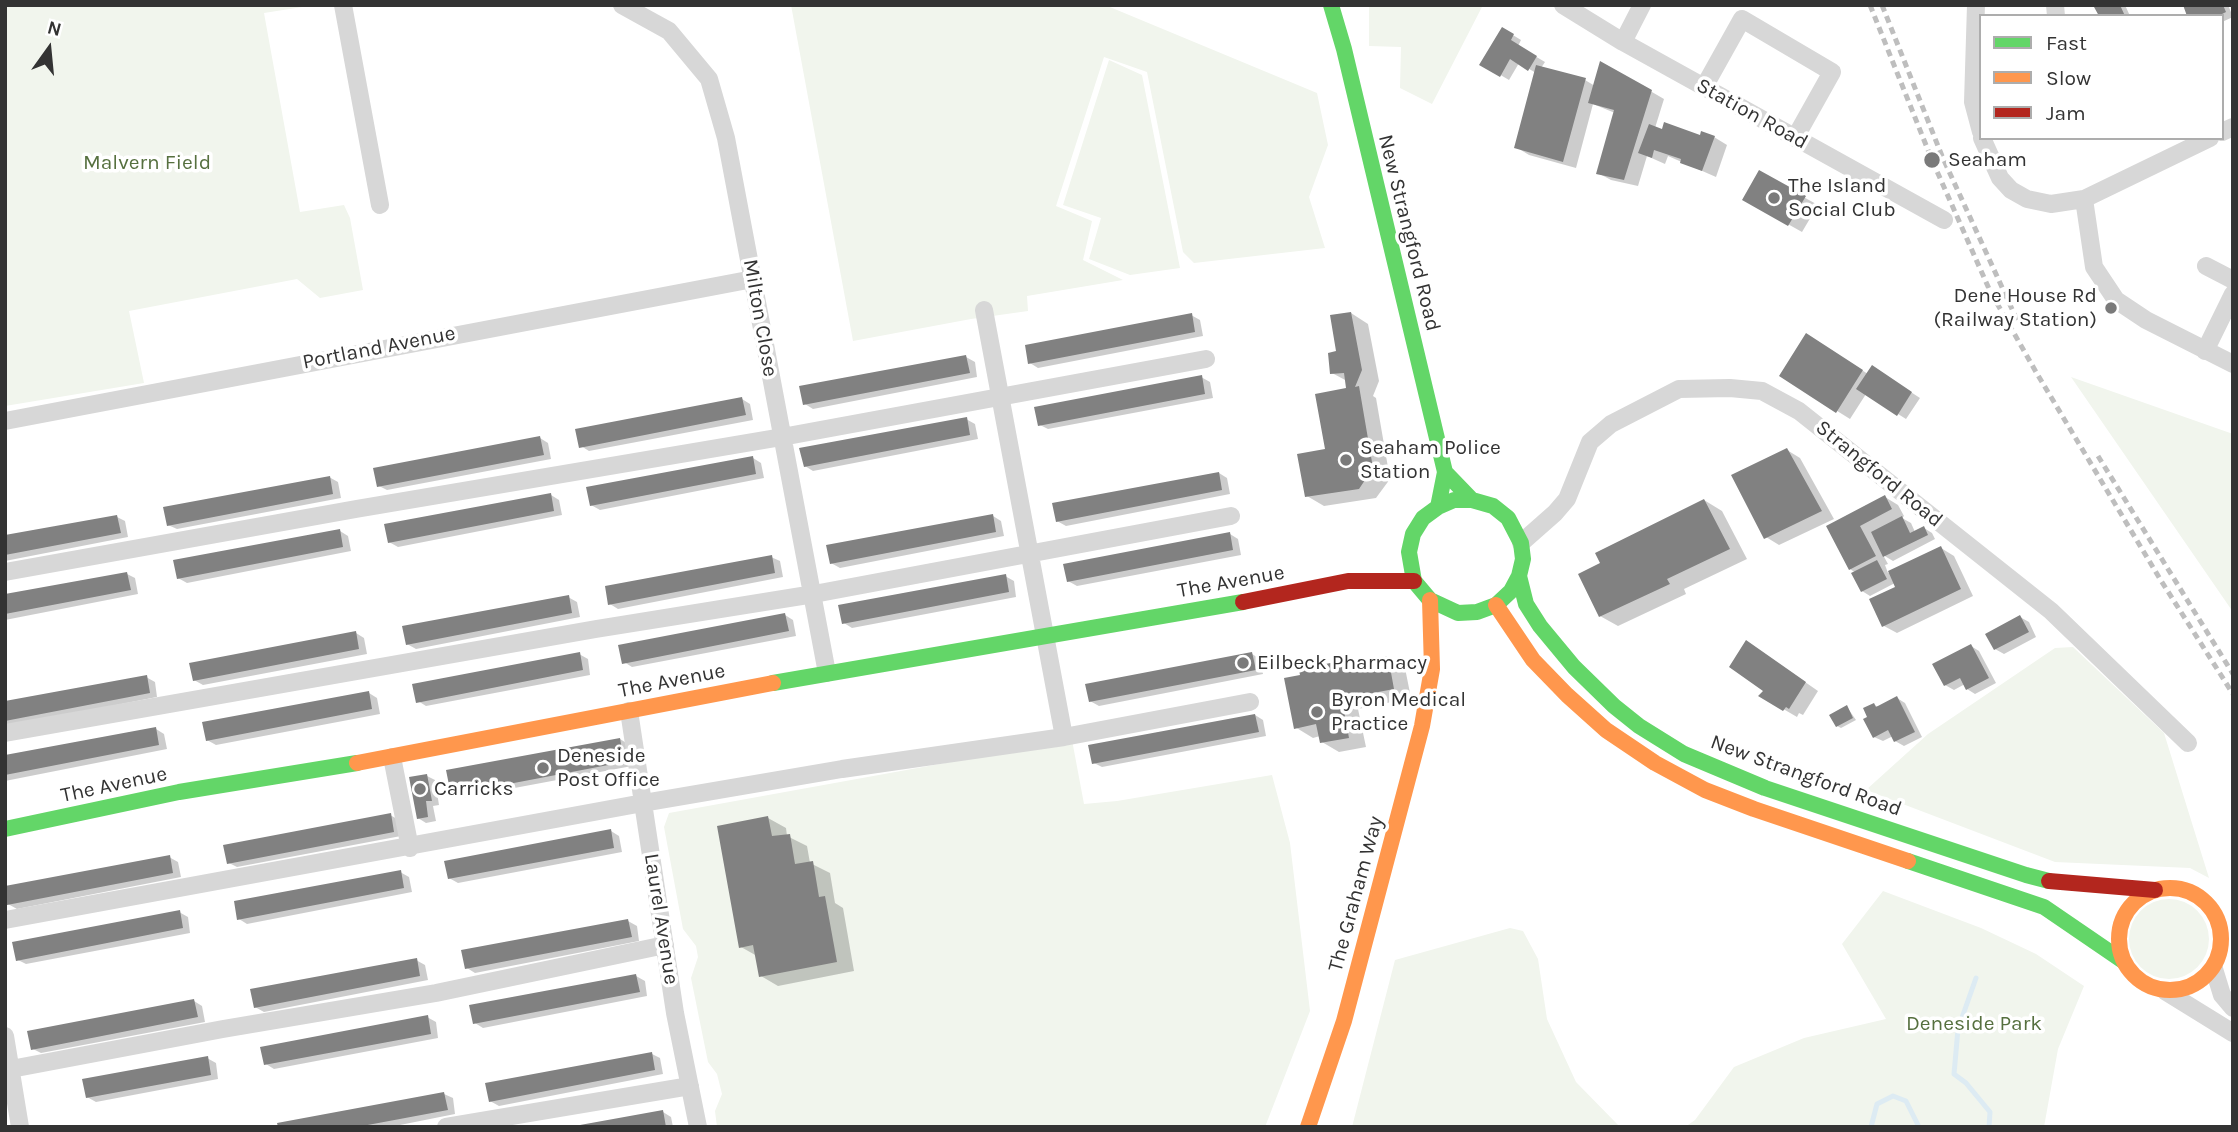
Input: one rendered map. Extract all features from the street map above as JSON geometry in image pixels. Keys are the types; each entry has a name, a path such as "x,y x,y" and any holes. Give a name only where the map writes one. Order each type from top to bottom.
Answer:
{"main road":[{"name":"New Strangford Road","path":"1331,5 1344,49 1445,472 1438,507"},
{"name":"New Strangford Road","path":"1445,472 1472,500"},
{"path":"1454,500 1472,500 1493,506 1508,518 1521,543 1522,559 1519,576 1511,591 1496,605 1477,612 1458,613 1430,600 1414,581 1409,552 1413,534 1423,518 1438,507 1454,500"},
{"name":"The Avenue","path":"1348,581 1409,552"},
{"name":"New Strangford Road","path":"1519,576 1526,604 1540,626 1574,667 1639,726 1684,754 1765,788 2026,875 2059,883 2155,890"},
{"name":"The Avenue","path":"5,829 178,792 393,757 827,673 1247,601 1348,581 1414,581"},
{"name":"The Graham Way","path":"1308,1127 1344,1021 1422,726 1432,669 1430,600"},
{"path":"1496,605 1533,660 1567,695 1606,730 1655,763 1705,790 1755,809 2044,907 2123,961"},
{"name":"The Graham Way","path":"1432,669 1458,613"},
{"path":"2172,887 2189,891 2204,900 2215,912 2228,941 2214,969 2200,981 2184,988 2165,991 2148,986 2133,976 2123,961 2118,944 2120,926 2133,904 2155,890 2172,887"},
{"path":"2204,900 2231,903"}],"street":[{"path":"343,5 380,205"},
{"name":"Milton Close","path":"622,5 669,31 709,79 726,138 827,673"},
{"name":"Station Road","path":"1563,5 1623,42 1944,220"},
{"path":"1623,42 1642,5"},
{"path":"1976,5 1973,102 1979,124"},
{"path":"1704,87 1742,19 1832,72 1796,138"},
{"path":"1983,140 2000,178 2011,190 2027,199 2051,204 2084,199 2206,140"},
{"path":"2084,199 2094,267 2116,300 2146,320 2233,364"},
{"path":"2206,266 2233,280"},
{"name":"Portland Avenue","path":"5,421 753,279"},
{"path":"2205,351 2233,294"},
{"path":"984,310 1065,737"},
{"path":"5,572 782,437 1206,359"},
{"name":"Strangford Road","path":"1521,543 1567,499 1590,442 1611,424 1679,389 1730,388 1762,391 1800,411 2051,611 2188,743"},
{"path":"1508,518 1524,520 1555,513"},
{"path":"5,733 596,629 814,594 1231,516"},
{"path":"5,920 410,848 643,803 842,769 1065,737 1250,702"},
{"name":"Laurel Avenue","path":"629,711 675,1013 698,1127"},
{"path":"393,757 410,848"},
{"path":"11,1069 436,993 665,946"},
{"path":"2214,969 2222,995 2233,1008"},
{"path":"2165,991 2233,1032"},
{"path":"5,1036 20,1127"},
{"path":"446,1127 690,1086"}],"green space":[{"name":"Malvern Field","path":"5,5 315,5 264,13 300,212 344,205 350,218 363,290 320,298 297,279 129,311 144,383 5,406"},
{"path":"791,5 1105,5 1317,93 1328,145 1309,197 1325,248 1194,263 1183,252 1147,72 1104,57 1056,206 1092,221 1083,260 1123,280 1027,296 1028,311 853,341"},
{"path":"1369,5 1483,5 1432,104 1400,88 1401,47 1369,46"},
{"path":"1109,60 1142,75 1180,268 1130,275 1089,259 1101,218 1063,205"},
{"path":"2071,377 2233,434 2233,612"},
{"path":"2073,647 2164,733 2209,878 2190,868 2055,862 1866,790 1928,734 2055,648"},
{"path":"1072,740 1084,804 1272,775 1290,843 1310,1011 1265,1127 717,1127 715,1111 722,1094 717,1074 708,1062 691,978 698,957 696,946 683,929 664,827 669,813"},
{"name":"Deneside Park","path":"1883,891 1981,928 2036,954 2084,986 2058,1049 2044,1127 1685,1127 1695,1120 1734,1067 1804,1038 1886,1019 1842,944"},
{"path":"2169,899 2184,902 2197,911 2206,924 2209,939 2206,954 2197,967 2184,976 2169,979 2154,976 2141,967 2132,954 2129,939 2132,924 2141,911 2154,902"},
{"path":"1510,928 1523,931 1538,959 1547,1019 1576,1082 1620,1127 1352,1127 1395,960"}],"building":[{"path":"2120,5 2124,14 2098,14 2094,7"},
{"path":"2183,5 2223,5 2226,12 2222,14 2186,14"},
{"path":"1502,27 1514,34 1511,40 1537,56 1528,71 1510,59 1500,77 1479,65"},
{"path":"1600,61 1652,90 1624,180 1596,174 1614,110 1588,103"},
{"path":"1536,65 1586,78 1563,162 1514,148"},
{"path":"1664,122 1700,135 1701,131 1715,136 1702,171 1680,163 1681,159 1654,150 1652,158 1638,153 1649,124 1662,129"},
{"name":"The Island Social Club","path":"1759,170 1806,196 1788,226 1742,200"},
{"path":"1351,312 1362,370 1355,387 1359,386 1373,468 1359,489 1305,497 1297,454 1325,449 1315,394 1346,388 1344,373 1330,374 1328,353 1336,351 1330,315"},
{"path":"1192,313 1195,332 1028,364 1025,345"},
{"path":"1806,333 1863,370 1836,413 1779,376"},
{"path":"966,355 970,373 803,405 799,386"},
{"path":"1872,365 1912,392 1897,416 1856,389"},
{"path":"1202,375 1205,394 1038,426 1034,407"},
{"path":"742,397 746,415 579,448 575,429"},
{"path":"967,417 970,435 804,467 799,448"},
{"path":"540,436 544,455 377,487 373,468"},
{"path":"1787,448 1822,511 1764,539 1731,475"},
{"path":"753,456 756,474 590,506 586,487"},
{"path":"1219,472 1222,490 1056,522 1052,503"},
{"path":"330,476 333,494 167,526 163,507"},
{"path":"551,493 554,511 388,543 384,524"},
{"path":"1885,495 1892,509 1860,526 1876,556 1849,570 1826,526"},
{"path":"1704,499 1730,549 1667,579 1670,584 1599,617 1578,574 1600,563 1595,553"},
{"path":"993,514 996,532 830,564 826,545"},
{"path":"117,515 121,533 5,555 5,535"},
{"path":"1902,516 1910,533 1924,526 1928,535 1883,557 1871,532"},
{"path":"340,529 343,547 177,579 173,560"},
{"path":"1230,532 1233,550 1067,582 1063,564"},
{"path":"1941,546 1961,589 1882,627 1869,599 1895,587 1888,571"},
{"path":"772,555 775,573 608,605 605,586"},
{"path":"1877,560 1887,579 1861,592 1851,573"},
{"path":"127,572 131,590 5,614 5,594"},
{"path":"1006,574 1009,592 842,624 838,605"},
{"path":"569,595 572,613 406,645 402,626"},
{"path":"785,613 789,631 622,664 618,645"},
{"path":"2020,615 2029,632 1994,650 1985,634"},
{"path":"356,631 359,649 193,681 189,663"},
{"path":"1746,640 1806,682 1789,709 1786,707 1783,711 1758,696 1763,691 1729,667"},
{"path":"1971,644 1989,678 1966,690 1960,678 1944,686 1932,664"},
{"path":"580,652 583,670 416,703 412,684"},
{"path":"1252,652 1256,670 1089,702 1085,684"},
{"name":"Byron Medical Practice","path":"1388,656 1394,689 1342,699 1349,738 1320,743 1316,724 1294,729 1284,678 1300,675 1297,661 1309,659 1311,667 1340,661 1341,665"},
{"path":"147,675 150,693 5,721 5,701"},
{"path":"369,691 372,709 206,741 202,722"},
{"path":"1897,696 1915,732 1894,742 1888,730 1873,738 1863,719 1867,717 1863,708 1874,703 1876,707"},
{"path":"1847,705 1853,718 1836,727 1829,715"},
{"path":"1255,714 1259,732 1092,764 1088,745"},
{"path":"156,727 159,745 5,775 5,755"},
{"path":"620,738 624,762 451,795 446,770"},
{"name":"Carricks","path":"427,774 432,801 426,801 428,817 417,819 409,777"},
{"path":"391,813 394,832 227,864 223,845"},
{"path":"768,816 772,836 790,834 795,864 813,861 819,897 825,896 837,962 759,977 753,945 739,948 717,826"},
{"path":"611,829 614,848 448,879 444,861"},
{"path":"170,855 173,873 7,905 5,886"},
{"path":"401,870 404,888 237,920 234,901"},
{"path":"180,910 183,928 16,961 12,942"},
{"path":"628,919 632,937 465,969 461,950"},
{"path":"417,958 420,976 254,1008 250,989"},
{"path":"636,974 640,992 473,1024 469,1005"},
{"path":"194,999 198,1017 31,1050 27,1031"},
{"path":"428,1015 431,1034 264,1065 260,1047"},
{"path":"652,1052 655,1070 489,1102 485,1083"},
{"path":"208,1056 211,1075 86,1098 82,1079"},
{"path":"444,1092 448,1110 357,1127 278,1127 277,1123"},
{"path":"663,1110 666,1127 580,1125"}],"waterway":[{"path":"1976,978 1958,1029 1954,1074 1966,1083 1990,1112 1989,1127"},
{"path":"1871,1127 1877,1104 1893,1096 1906,1101 1919,1127"}],"railway":[{"path":"1870,5 1932,160 1990,291 2160,579 2233,694"},
{"path":"1882,5 1942,156 2017,320"},
{"path":"2098,456 2233,674"}],"traffic: fast":[{"path":"1331,5 1344,49 1445,472 1438,507"},
{"path":"1445,472 1472,500 1493,506 1508,518 1521,543 1523,559 1519,576 1511,591 1496,605 1477,612 1458,613 1430,600 1414,581 1409,552 1413,534 1423,518 1454,500 1472,500"},
{"path":"1519,576 1526,604 1540,626 1574,667 1639,726 1684,754 1765,788 2049,881"},
{"path":"773,683 1243,602"},
{"path":"5,829 179,792 357,763"},
{"path":"1908,861 2044,907 2123,961"}],"traffic: slow":[{"path":"1308,1127 1344,1021 1422,726 1432,669 1430,600"},
{"path":"1496,605 1533,660 1567,695 1606,730 1655,763 1705,790 1754,809 1908,861"},
{"path":"357,763 773,683"},
{"path":"2170,888 2199,896 2213,910 2221,939 2213,968 2199,982 2170,990 2141,982 2127,968 2119,939 2127,910 2141,896 2170,888"}],"traffic: jam":[{"path":"1243,602 1348,581 1414,581"},
{"path":"2049,881 2155,890"}],"place":[{"name":"Seaham","path":"1932,160"},
{"name":"The Island Social Club","path":"1774,198"},
{"name":"Dene House Rd (Railway Station)","path":"2111,308"},
{"name":"Seaham Police Station","path":"1346,460"},
{"name":"Eilbeck Pharmacy","path":"1243,663"},
{"name":"Byron Medical Practice","path":"1317,712"},
{"name":"Deneside Post Office","path":"543,768"},
{"name":"Carricks","path":"420,789"}]}
